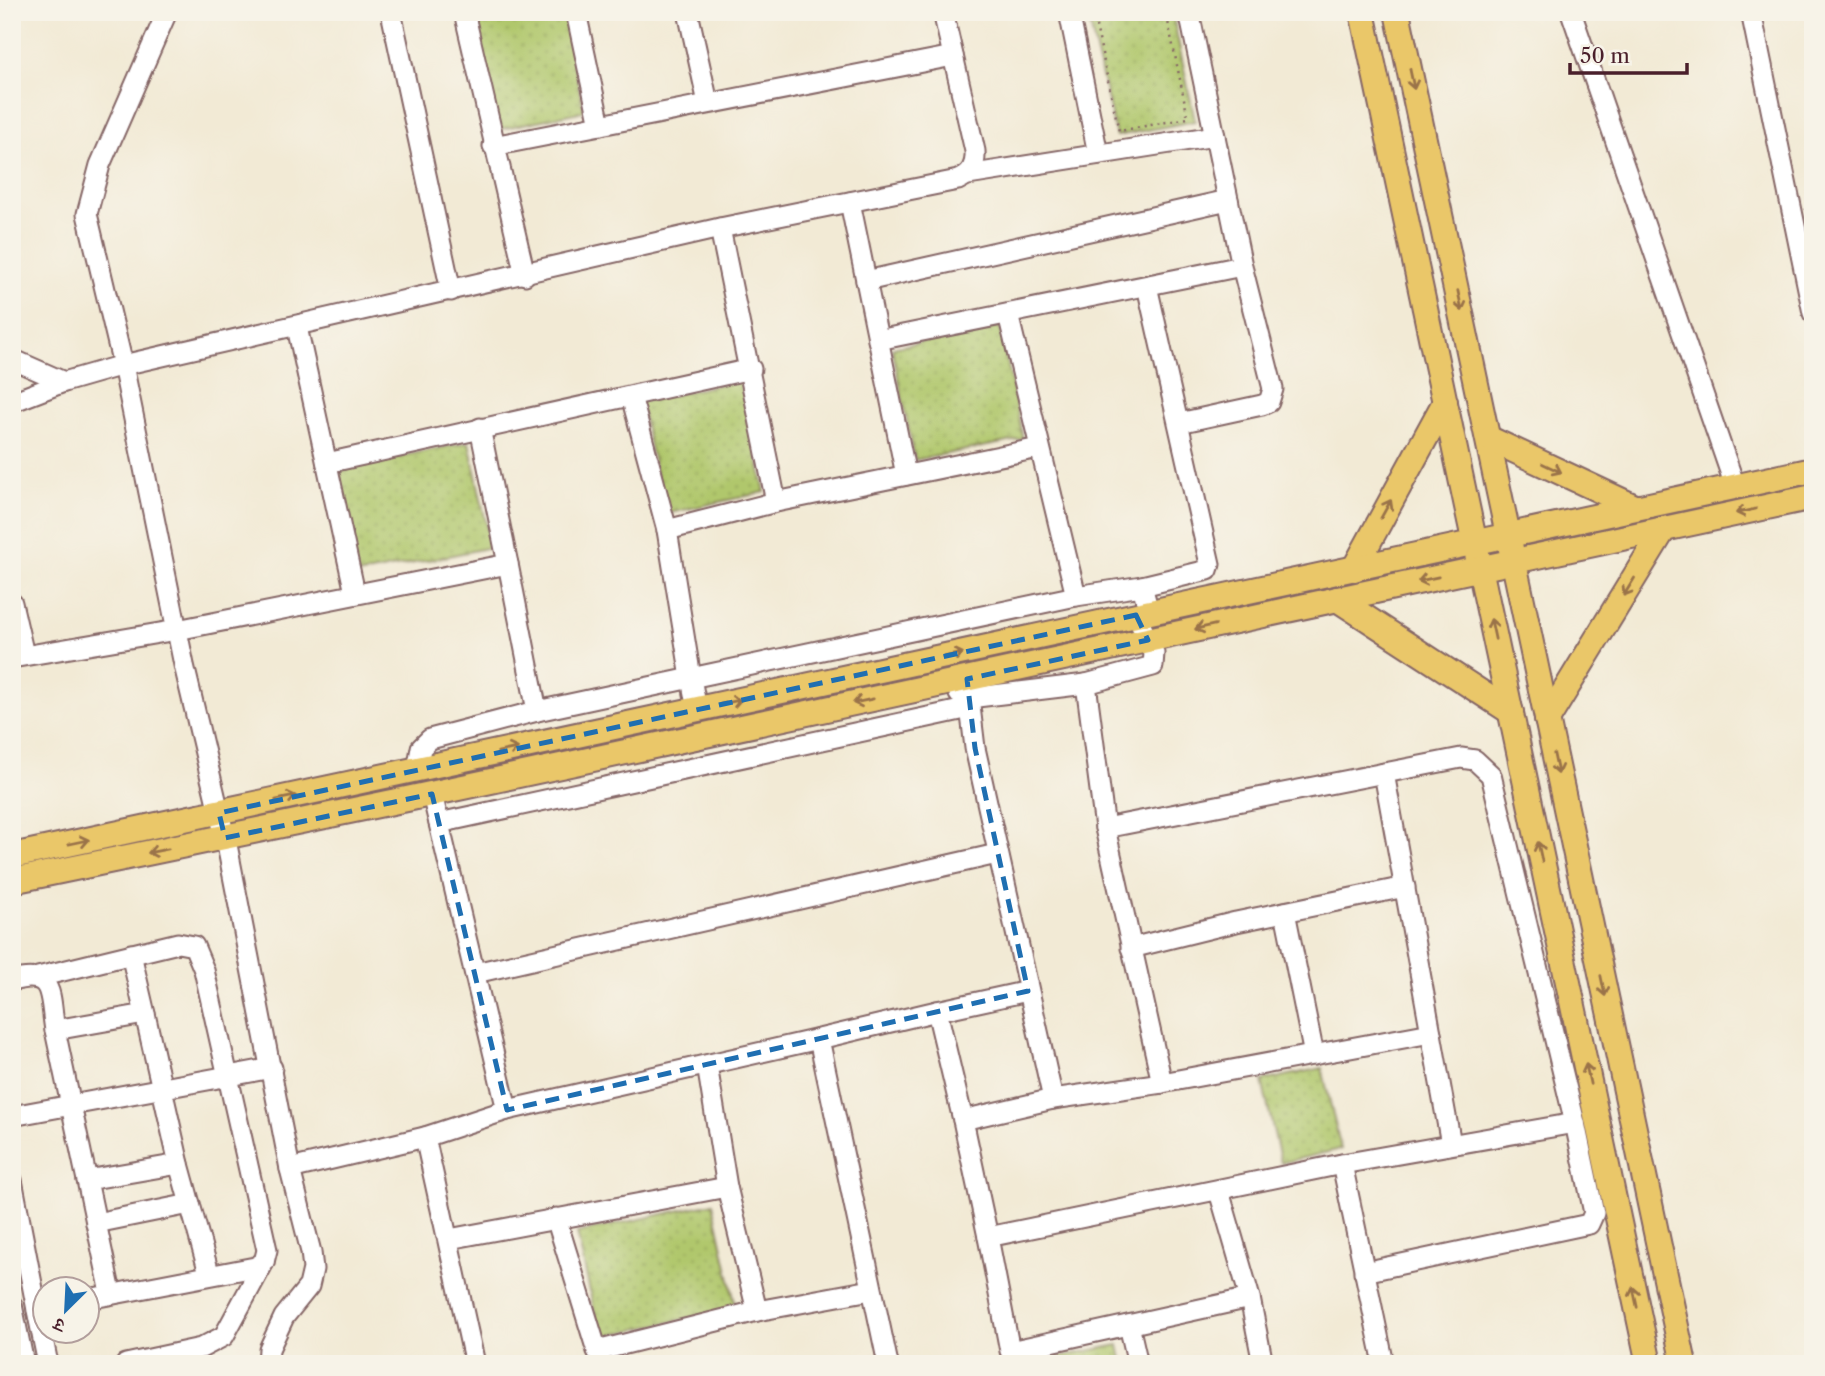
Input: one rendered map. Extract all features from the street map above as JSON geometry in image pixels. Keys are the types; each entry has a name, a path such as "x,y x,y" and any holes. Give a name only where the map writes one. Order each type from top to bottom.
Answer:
{"main road":[{"path":"1362,12 1649,1364"},
{"path":"1397,12 1490,439 1513,561 1684,1364"},
{"path":"1354,569 1445,402"},
{"path":"1490,439 1635,507"},
{"path":"12,856 1813,470"},
{"path":"12,881 432,794 1813,497"},
{"path":"1547,720 1664,529"},
{"path":"1337,599 1511,712"}],"street":[{"path":"167,12 100,165 87,214 124,365 177,630 225,838 290,1169 307,1230 313,1269 309,1286 284,1317 274,1338 268,1364"},
{"path":"391,12 451,291"},
{"path":"464,12 525,275"},
{"path":"576,12 600,125"},
{"path":"688,12 708,103"},
{"path":"943,12 975,151 975,163 968,175"},
{"path":"1069,12 1098,154"},
{"path":"1179,423 1262,405 1269,402 1272,396 1189,12"},
{"path":"1571,12 1735,486"},
{"path":"1751,12 1813,313"},
{"path":"493,145 953,56"},
{"path":"12,402 64,382 124,365 525,275 720,228 958,180 968,175 1215,136"},
{"path":"866,281 1228,200"},
{"path":"850,202 906,475"},
{"path":"720,228 751,369 776,502"},
{"path":"878,340 1242,266"},
{"path":"417,770 421,748 430,739 537,711 1208,570 1210,564 1147,286"},
{"path":"1008,314 1076,596"},
{"path":"297,327 355,593"},
{"path":"12,359 64,382"},
{"path":"327,463 751,369"},
{"path":"631,396 667,530 697,710"},
{"path":"480,428 537,711"},
{"path":"667,530 776,502 1039,448"},
{"path":"12,603 18,657 177,630 508,564"},
{"path":"439,823 970,703 1086,684 1153,666 1155,659 1143,614 1142,586"},
{"path":"1086,684 1105,828 1161,1083"},
{"path":"936,686 970,703"},
{"path":"970,703 975,748 1053,1099"},
{"path":"1105,828 1461,758 1475,760 1491,775 1575,1123 1594,1213 1589,1224 1364,1272"},
{"path":"1384,773 1451,1144"},
{"path":"432,794 508,1110"},
{"path":"475,974 998,854"},
{"path":"1131,948 1405,887"},
{"path":"1285,912 1314,1055"},
{"path":"12,981 178,943 194,946 204,970 266,1242 264,1262 224,1336 201,1348 126,1364"},
{"path":"131,954 179,1164 209,1273"},
{"path":"38,977 47,987 111,1293"},
{"path":"290,1169 425,1137 508,1110 1028,991"},
{"path":"937,1012 963,1120 1011,1358 1129,1325 1250,1298"},
{"path":"55,1030 145,1014"},
{"path":"963,1120 1053,1099 1161,1083 1431,1033"},
{"path":"819,1040 888,1364"},
{"path":"707,1065 727,1187 757,1311"},
{"path":"12,1116 272,1068"},
{"path":"988,1237 1342,1164 1575,1123"},
{"path":"425,1137 475,1364"},
{"path":"87,1180 179,1164"},
{"path":"1342,1164 1384,1364"},
{"path":"12,1180 33,1274"},
{"path":"449,1239 727,1187"},
{"path":"1219,1191 1250,1298 1263,1364"},
{"path":"96,1223 190,1204"},
{"path":"556,1218 598,1358 757,1311 871,1290"},
{"path":"102,1295 209,1273 255,1267 264,1262"},
{"path":"12,1305 24,1364"},
{"path":"1129,1325 1138,1364"},
{"path":"45,1344 48,1364"}],"path":[{"path":"1093,12 1119,131 1188,118 1166,12"}],"highlighted area":[{"path":"1136,615 1148,640 967,679 975,748 1028,991 507,1110 432,794 225,838 219,813"}],"green space":[{"path":"470,12 563,12 584,111 496,130"},
{"path":"1087,12 1172,12 1195,121 1116,136"},
{"path":"1000,326 1023,439 915,460 892,348"},
{"path":"740,380 765,492 665,514 640,402"},
{"path":"469,442 491,547 357,575 335,470"},
{"path":"1322,1068 1341,1149 1281,1163 1262,1081"},
{"path":"713,1203 736,1308 600,1337 577,1233"},
{"path":"1119,1345 1123,1364 1031,1362"}]}
